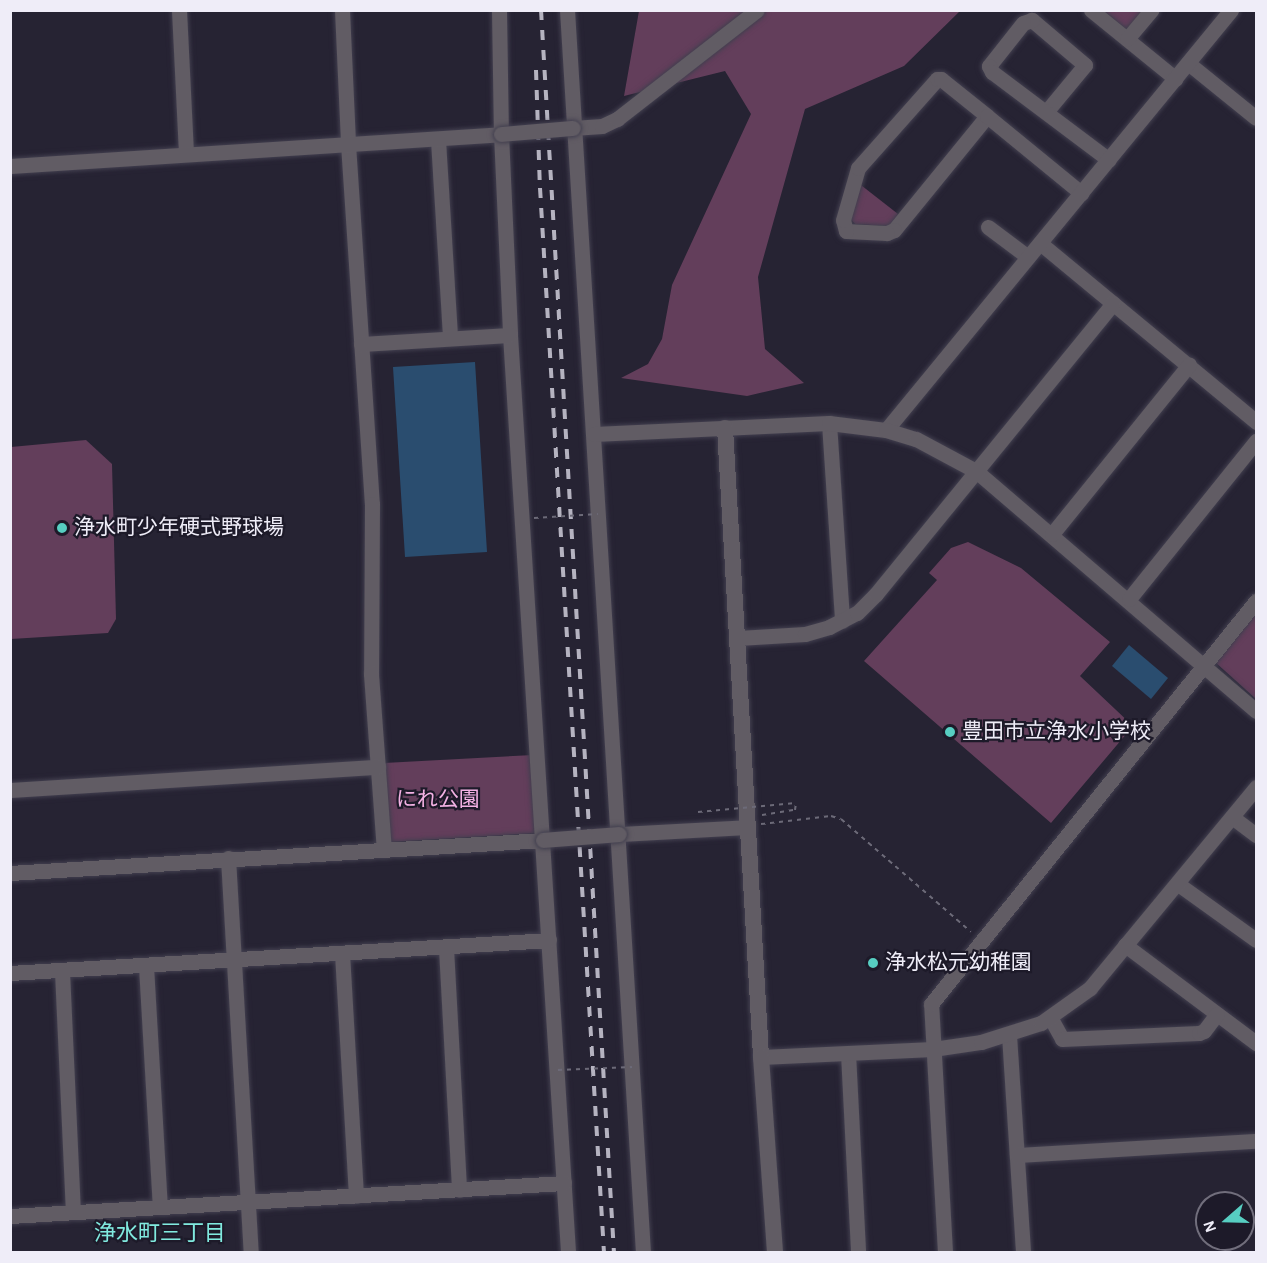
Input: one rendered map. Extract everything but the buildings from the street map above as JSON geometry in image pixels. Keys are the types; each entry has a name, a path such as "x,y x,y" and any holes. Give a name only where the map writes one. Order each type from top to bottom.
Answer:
{"street":[{"path":"179,10 186,154"},
{"path":"342,10 348,144 372,504 371,674 384,850"},
{"path":"499,10 501,134 510,335 568,1252"},
{"path":"567,10 643,1252"},
{"path":"10,166 438,140 602,126 617,119 757,10"},
{"path":"1091,10 1176,79"},
{"path":"1127,39 1151,10"},
{"path":"886,430 1231,10"},
{"path":"1046,112 1085,65 1032,20 1023,23 989,66 992,72 1109,160"},
{"path":"1188,63 1257,118"},
{"path":"987,116 894,230 887,233 846,231 843,220 858,168 933,81 941,79 987,116 1081,194"},
{"path":"438,140 450,338"},
{"path":"988,227 1028,257"},
{"path":"1040,243 1257,422"},
{"path":"738,638 805,634 842,621 857,613 876,594 1113,303"},
{"path":"361,344 510,335"},
{"path":"1052,534 1189,365"},
{"path":"594,435 829,423 886,430 945,452 976,471 1052,534 1257,711"},
{"path":"829,423 842,621"},
{"path":"725,428 738,638 756,822 761,1058 775,1252"},
{"path":"1129,599 1257,441"},
{"path":"945,1252 931,1004 1257,601"},
{"path":"10,790 378,768"},
{"path":"761,1058 933,1049 1009,1035 1050,1017 1090,988 1257,787"},
{"path":"1232,817 1257,835"},
{"path":"10,873 543,840 756,822"},
{"path":"228,858 251,1252"},
{"path":"1178,884 1257,940"},
{"path":"10,973 549,940"},
{"path":"1125,945 1257,1043"},
{"path":"446,948 459,1190"},
{"path":"342,953 356,1196"},
{"path":"146,966 160,1206"},
{"path":"62,970 74,1211"},
{"path":"1050,1017 1062,1039 1199,1033 1204,1031 1217,1014"},
{"path":"1009,1035 1023,1252"},
{"path":"848,1053 858,1252"},
{"path":"1017,1155 1256,1139"},
{"path":"10,1216 564,1183"}],"path":[{"path":"534,518 597,514"},
{"path":"698,812 796,803 795,810 756,822"},
{"path":"756,822 831,816 841,819 982,942"},
{"path":"558,1070 632,1067"}],"green space":[{"path":"1140,10 1142,12 1127,30 1104,11"},
{"path":"639,11 960,11 904,66 805,109 758,277 765,349 804,383 747,396 621,378 648,364 662,339 672,285 751,114 725,71 624,96"},
{"path":"857,182 898,214 889,226 855,224 848,216"},
{"name":"浄水町少年硬式野球場","path":"86,440 112,464 116,619 108,633 11,639 11,447"},
{"path":"968,542 1021,568 1110,642 1080,676 1133,726 1051,823 864,661 937,580 929,573 951,548"},
{"path":"1256,609 1256,699 1215,662"},
{"name":"にれ公園","path":"533,755 538,833 390,842 384,763"}],"water":[{"path":"475,362 487,552 405,557 393,367"},
{"path":"1129,645 1168,678 1151,699 1112,666"}],"railway":[{"path":"541,10 614,1252"},
{"path":"536,70 540,188 604,1252"}],"place":[{"name":"浄水町少年硬式野球場","path":"62,528"},
{"name":"豊田市立浄水小学校","path":"950,732"},
{"name":"浄水松元幼稚園","path":"873,963"}],"district":[{"name":"浄水町三丁目","path":"160,1234"}]}
